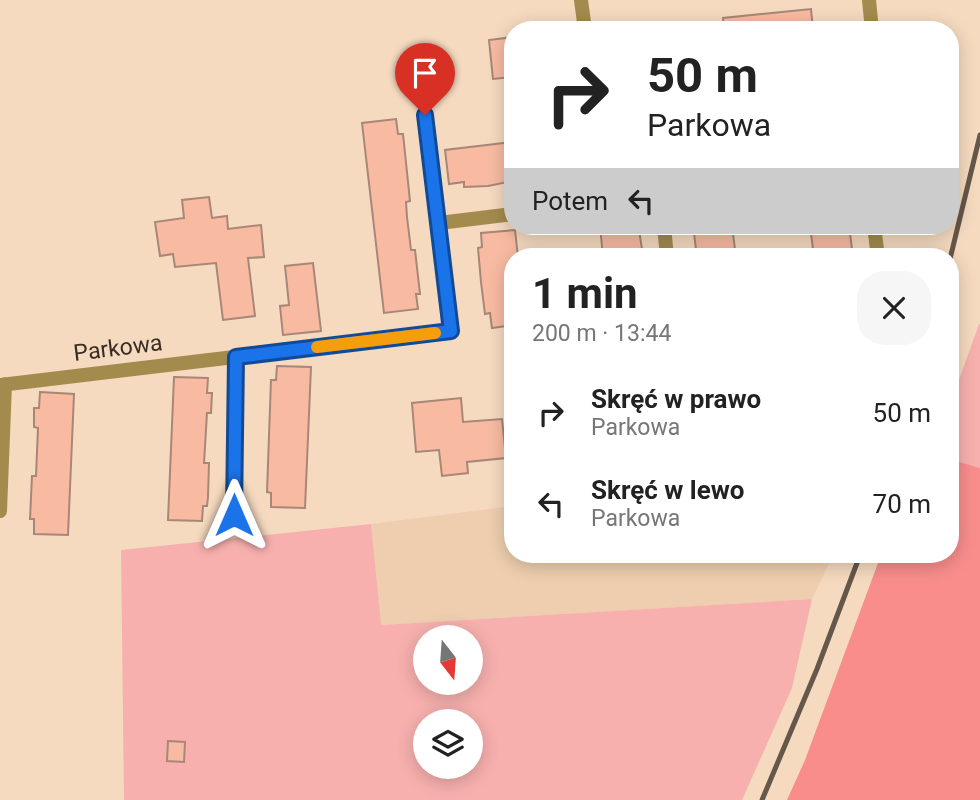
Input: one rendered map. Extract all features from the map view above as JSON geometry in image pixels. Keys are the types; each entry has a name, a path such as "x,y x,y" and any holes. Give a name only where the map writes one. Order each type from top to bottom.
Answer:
{"street":[{"path":"581,0 584,21"},
{"path":"869,0 871,21"},
{"path":"425,115 439,223 504,215"},
{"name":"Parkowa","path":"0,511 3,384 451,331 439,223"},
{"path":"234,515 236,357"}],"shaded area":[{"path":"980,324 980,468 959,462 959,380"},
{"path":"959,462 980,468 980,800 787,800 805,760 878,563 959,563"},
{"path":"504,507 504,563 829,563 812,599 380,625 371,524"},
{"path":"371,524 381,625 812,599 792,688 742,800 124,800 121,550"}],"building":[{"path":"811,9 812,21 723,21 723,18"},
{"path":"504,38 504,78 493,79 489,40"},
{"path":"396,119 398,134 403,134 410,201 406,202 407,217 411,250 415,250 420,294 416,294 418,309 384,313 362,123"},
{"path":"504,143 504,183 464,187 464,182 449,184 445,150"},
{"path":"209,197 212,218 227,216 228,229 261,225 264,257 248,258 255,316 223,320 216,263 175,267 173,254 160,256 155,222 184,218 182,200"},
{"path":"504,231 504,235 516,235 517,248 504,248 504,326 492,328 490,313 485,314 478,248 482,247 481,233"},
{"path":"601,235 640,235 642,248 602,248"},
{"path":"694,235 733,235 735,248 696,248"},
{"path":"811,235 850,235 852,248 813,248"},
{"path":"313,263 321,331 283,335 280,306 289,305 285,266"},
{"path":"277,366 311,367 305,508 271,507 271,493 267,492 271,380 276,380"},
{"path":"174,377 208,378 207,393 212,393 211,413 207,413 204,463 209,463 208,497 207,506 203,506 202,521 168,520"},
{"path":"40,392 74,394 68,535 34,534 34,519 30,519 32,476 36,476 38,428 34,427 34,408 39,408"},
{"path":"461,398 463,422 502,419 504,458 467,462 468,473 442,476 439,450 416,452 412,403"},
{"path":"168,741 185,742 184,762 167,761"}],"railway":[{"path":"959,222 980,135"},
{"path":"953,248 956,235"},
{"path":"762,800 817,669 857,563"}],"slow traffic":[{"path":"317,347 435,333"}],"route":[{"path":"234,515 236,357 451,331 425,115"}]}
